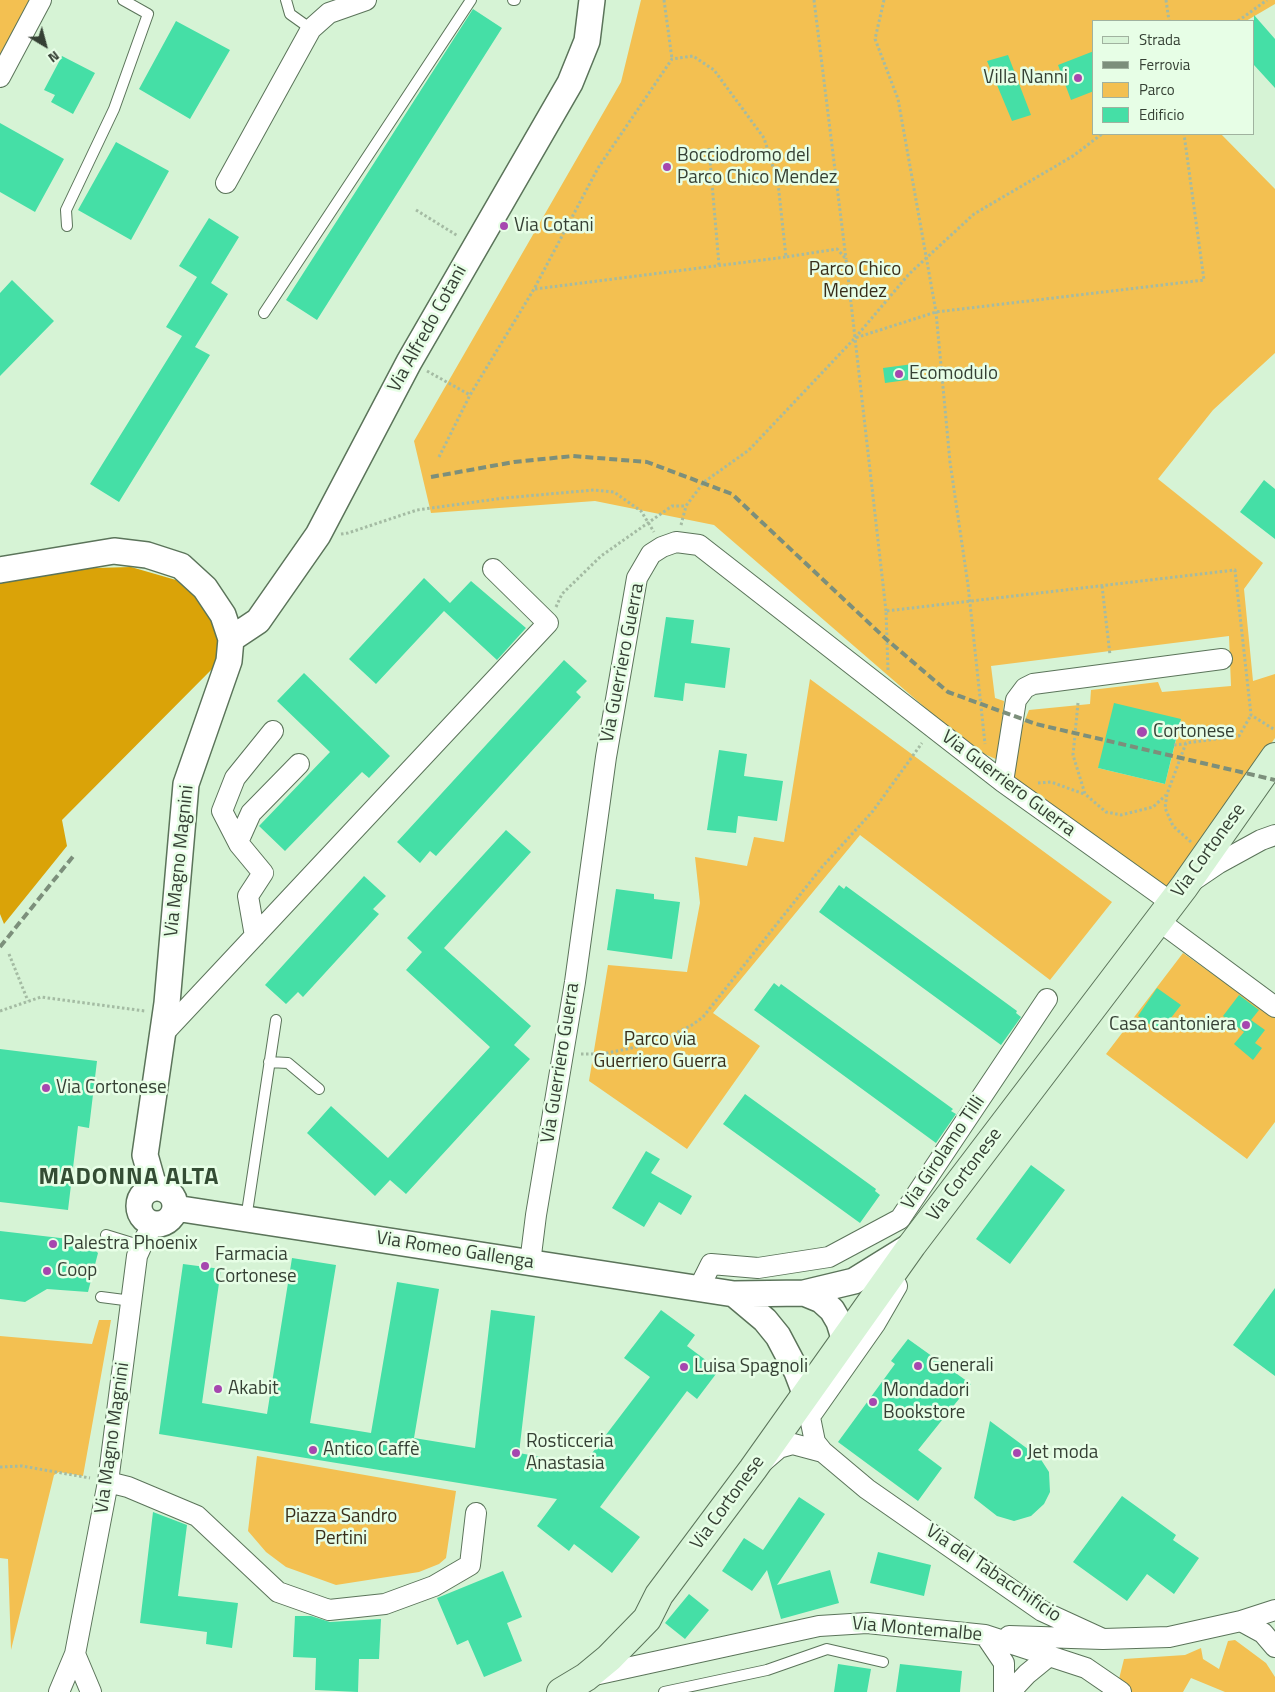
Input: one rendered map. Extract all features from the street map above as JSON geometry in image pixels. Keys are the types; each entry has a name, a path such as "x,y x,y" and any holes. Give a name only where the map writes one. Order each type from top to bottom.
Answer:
{"main road":[{"name":"Via Cortonese","path":"560,1692 586,1677 609,1658 647,1619 659,1595 753,1469 801,1410 844,1338 912,1245 1172,904 1275,757"},
{"name":"Via Cortonese","path":"544,1692 638,1610 659,1595"}],"street":[{"path":"0,77 41,0"},
{"path":"226,183 311,29 329,13 366,0"},
{"name":"Via Alfredo Cotani","path":"231,639 258,621 318,535 409,362 570,83 587,41 592,0"},
{"name":"Via Guerriero Guerra","path":"530,1263 536,1215 563,1055 606,757 637,578 651,554 669,545 700,545 987,770 1172,904 1275,1007"},
{"name":"Via Magno Magnini","path":"0,570 114,551 147,555 180,566 205,588 223,615 231,639 229,661 186,784 164,1024 145,1155 154,1187"},
{"path":"164,1024 255,936 548,623 493,569"},
{"path":"1011,787 1016,700 1020,692 1033,684 1222,659"},
{"name":"Via Magno Magnini","path":"255,936 248,896 263,872 238,842 222,811 234,778 273,732"},
{"path":"238,842 251,813 299,764"},
{"path":"1172,904 1219,863 1261,840 1275,835"},
{"name":"Via Girolamo Tilli","path":"699,1288 711,1264 758,1268 830,1257 900,1219 1047,999"},
{"path":"154,1187 165,1189 170,1193 175,1208 174,1214 166,1222 154,1224 143,1218 138,1206 143,1194 154,1187"},
{"name":"Via Romeo Gallenga","path":"175,1208 734,1294 804,1293 854,1281 912,1245"},
{"name":"Via Magno Magnini","path":"59,1692 75,1654 108,1482 138,1256 154,1224"},
{"path":"801,1410 875,1324 903,1274 912,1245"},
{"name":"Via Romeo Gallenga","path":"804,1293 821,1300 832,1310 839,1322 844,1338"},
{"path":"734,1294 765,1320 778,1336 797,1372 801,1410"},
{"path":"778,1336 789,1398 801,1410"},
{"name":"Via del Tabacchificio","path":"801,1410 811,1429 815,1442 823,1452 867,1489 1042,1611 1103,1639 1169,1637 1242,1621 1275,1610"},
{"name":"Via del Tabacchificio","path":"753,1469 780,1448 793,1444 823,1452"},
{"path":"108,1482 128,1487 197,1516 278,1592 329,1610 385,1604 434,1586 470,1565 476,1513"},
{"path":"1242,1621 1263,1633 1275,1648"},
{"name":"Via Montemalbe","path":"586,1677 819,1626 867,1623 985,1635 1086,1668 1121,1692"},
{"path":"985,1635 1103,1639"},
{"path":"985,1635 1004,1662 1004,1692"},
{"path":"75,1654 91,1692"},
{"path":"1010,1692 1027,1674 1049,1656"}],"lane":[{"path":"67,226 66,210 114,109 148,14 123,0"},
{"path":"286,0 290,14 311,29"},
{"path":"264,314 471,0"},
{"path":"246,1219 276,1020"},
{"path":"269,1062 288,1063 319,1089"},
{"path":"106,1235 142,1246"},
{"path":"101,1297 132,1301"},
{"path":"664,1692 766,1670 827,1650 884,1662"}],"path":[{"path":"439,457 470,394 534,289 598,168 672,59 664,0"},
{"path":"814,0 846,259 886,612 889,694"},
{"path":"884,0 875,39 898,98 936,312 950,462 970,602 987,770"},
{"path":"1166,0 1169,20"},
{"path":"1239,20 1267,0"},
{"path":"672,59 693,56 714,70 764,138 778,183 786,257"},
{"path":"318,535 348,533 417,510 504,498 594,490 614,492 641,511 648,522 669,545 686,506 704,482 749,450 855,338 909,274 974,214 1073,156 1101,135"},
{"path":"855,338 936,312 1204,280 1184,135"},
{"path":"709,148 719,265"},
{"path":"416,210 462,239"},
{"path":"534,289 837,249 846,259"},
{"path":"409,362 470,394"},
{"path":"548,623 562,594 601,556 672,506 686,506"},
{"path":"886,612 1235,570 1251,715 1238,736 1174,746"},
{"path":"1102,586 1112,673"},
{"path":"1078,703 1073,755 1085,794"},
{"path":"1251,715 1275,730"},
{"path":"563,1055 602,1054 656,1043 692,1025 703,1017 822,867 873,811 932,728"},
{"path":"1186,743 1167,794 1165,808 1173,826 1207,855"},
{"path":"1011,787 1051,782 1085,794 1106,812 1121,815 1153,808 1167,794"},
{"path":"9,954 28,1001"},
{"path":"0,1011 41,997 164,1024"},
{"path":"0,1467 22,1466 108,1482"}],"green space":[{"path":"0,0 31,0 0,56"},
{"name":"Parco Chico Mendez","path":"641,0 1275,0 1275,4 1248,20 1092,20 1092,135 1222,135 1275,189 1275,353 1213,410 1158,479 1263,563 1244,589 1253,681 1275,674 1275,738 1168,889 1014,779 1021,730 1029,710 1090,704 1091,690 1158,682 1162,692 1231,686 1229,636 991,666 995,698 1004,701 998,760 973,749 714,525 595,501 431,513 414,441 621,82","holes":["1181,720 1165,784 1098,768"]},
{"name":"Parco via Guerriero Guerra","path":"810,679 1112,902 1050,980 860,835 713,1013 760,1046 687,1149 589,1081 608,965 687,972 700,903 695,857 747,866 754,837 784,842"},
{"path":"1183,953 1275,1018 1275,1122 1247,1159 1106,1054"},
{"path":"99,1320 111,1320 83,1476 59,1472 54,1475 11,1650 8,1559 0,1558 0,1336 92,1344"},
{"name":"Piazza Sandro Pertini","path":"257,1456 456,1491 446,1558 439,1564 419,1572 336,1585 286,1567 266,1552 248,1531"},
{"path":"1235,1640 1266,1663 1275,1677 1275,1692 1225,1692 1191,1678 1183,1692 1132,1692 1119,1679 1124,1659 1185,1655 1201,1648 1203,1659 1219,1669 1228,1641"}],"shaded area":[{"path":"131,567 176,580 205,605 219,639 219,662 62,820 67,846 4,924 0,914 0,580 59,569"}],"building":[{"path":"473,9 502,28 317,320 286,300"},
{"path":"1254,15 1275,39 1275,88 1255,66"},
{"path":"176,21 230,50 190,119 139,89"},
{"name":"Villa Nanni","path":"1092,52 1092,92 1071,100 1058,65"},
{"path":"1008,55 1031,115 1012,121 987,61"},
{"path":"62,56 95,73 73,114 51,102 55,95 44,90"},
{"path":"0,123 64,159 35,212 0,192"},
{"path":"116,142 169,171 131,240 78,210"},
{"path":"209,218 239,237 211,283 228,294 195,347 210,355 119,502 90,484 182,336 166,327 197,277 179,266"},
{"path":"12,280 54,321 0,376 0,293"},
{"name":"Ecomodulo","path":"913,364 914,379 885,383 883,368"},
{"path":"1264,480 1275,489 1275,539 1240,512"},
{"path":"424,578 450,603 471,581 526,628 497,660 444,611 376,684 349,659"},
{"path":"666,617 694,620 691,643 730,648 725,688 685,683 683,701 654,697"},
{"path":"564,660 587,681 576,692 581,697 436,856 430,851 420,863 397,842"},
{"path":"304,673 390,756 369,778 362,772 285,851 259,826 330,752 277,701"},
{"name":"Cortonese","path":"1114,703 1181,719 1165,784 1098,768"},
{"path":"719,750 747,754 744,776 783,781 777,821 738,816 736,833 707,830"},
{"path":"506,830 531,852 444,948 531,1026 514,1045 530,1059 406,1194 390,1180 375,1196 307,1133 331,1106 388,1158 490,1047 406,970 422,952 407,938"},
{"path":"364,876 386,896 373,909 379,914 303,997 298,992 286,1004 265,985"},
{"path":"839,885 844,889 846,886 1017,1011 1016,1013 1021,1017 1001,1045 819,912"},
{"path":"616,889 654,894 654,899 680,902 672,959 607,950"},
{"path":"774,983 779,987 781,984 953,1109 951,1111 956,1114 936,1143 754,1010"},
{"name":"Casa cantoniera","path":"1157,988 1181,1005 1160,1032 1138,1016"},
{"name":"Casa cantoniera","path":"1239,995 1259,1010 1251,1020 1265,1030 1255,1043 1262,1048 1253,1060 1234,1044 1244,1032 1223,1016"},
{"path":"0,1049 97,1061 89,1128 78,1126 68,1210 0,1202"},
{"path":"745,1094 876,1189 875,1191 880,1195 860,1223 723,1124"},
{"path":"646,1151 660,1159 651,1173 692,1196 681,1215 659,1202 644,1227 612,1208"},
{"path":"1031,1165 1065,1190 1010,1264 976,1239"},
{"name":"Coop","path":"0,1231 86,1241 98,1253 88,1292 47,1289 25,1302 0,1299"},
{"path":"292,1258 336,1265 310,1423 371,1433 397,1282 439,1289 414,1438 475,1448 491,1310 535,1316 519,1453 557,1460 568,1468 572,1463 580,1469 650,1377 624,1358 661,1310 695,1335 687,1346 719,1370 697,1399 687,1391 600,1507 640,1537 612,1573 574,1544 569,1551 537,1526 557,1499 159,1434 183,1264 221,1269 202,1403 267,1414"},
{"path":"1275,1288 1275,1376 1233,1345"},
{"path":"908,1339 971,1384 918,1450 942,1468 918,1501 838,1442 895,1364 891,1361"},
{"path":"990,1421 1040,1458 1049,1472 1050,1492 1044,1504 1031,1516 1014,1521 997,1516 974,1498"},
{"path":"1122,1496 1176,1535 1173,1540 1199,1558 1174,1594 1147,1574 1127,1601 1073,1562"},
{"path":"799,1497 825,1514 777,1585 830,1570 839,1603 781,1619 767,1570 752,1591 722,1571 744,1538 763,1550"},
{"path":"153,1512 187,1525 178,1596 238,1603 232,1648 206,1644 207,1632 140,1623"},
{"path":"878,1552 931,1565 924,1596 870,1583"},
{"path":"503,1571 522,1617 507,1623 522,1661 484,1677 468,1640 457,1645 437,1598"},
{"path":"689,1594 709,1610 685,1639 665,1623"},
{"path":"295,1616 311,1616 330,1622 381,1619 379,1659 359,1659 358,1692 315,1690 316,1658 293,1657"},
{"path":"838,1664 871,1669 867,1692 834,1692"},
{"path":"900,1664 962,1671 960,1692 896,1692"}],"railway":[{"path":"431,477 514,462 573,456 647,462 732,494 886,639 948,692 1036,724 1275,780"},
{"path":"0,947 75,854"}],"place":[{"name":"Villa Nanni","path":"1078,78"},
{"name":"Bocciodromo del Parco Chico Mendez","path":"667,167"},
{"name":"Via Cotani","path":"504,226"},
{"name":"Ecomodulo","path":"899,374"},
{"name":"Cortonese","path":"1142,732"},
{"name":"Casa cantoniera","path":"1246,1025"},
{"name":"Via Cortonese","path":"46,1088"},
{"name":"Palestra Phoenix","path":"53,1244"},
{"name":"Farmacia Cortonese","path":"205,1266"},
{"name":"Coop","path":"47,1271"},
{"name":"Generali","path":"918,1366"},
{"name":"Luisa Spagnoli","path":"684,1367"},
{"name":"Akabit","path":"218,1389"},
{"name":"Mondadori Bookstore","path":"873,1402"},
{"name":"Antico Caffè","path":"313,1450"},
{"name":"Rosticceria Anastasia","path":"516,1453"},
{"name":"Jet moda","path":"1017,1453"}],"district":[{"name":"MADONNA ALTA","path":"129,1178"}]}
